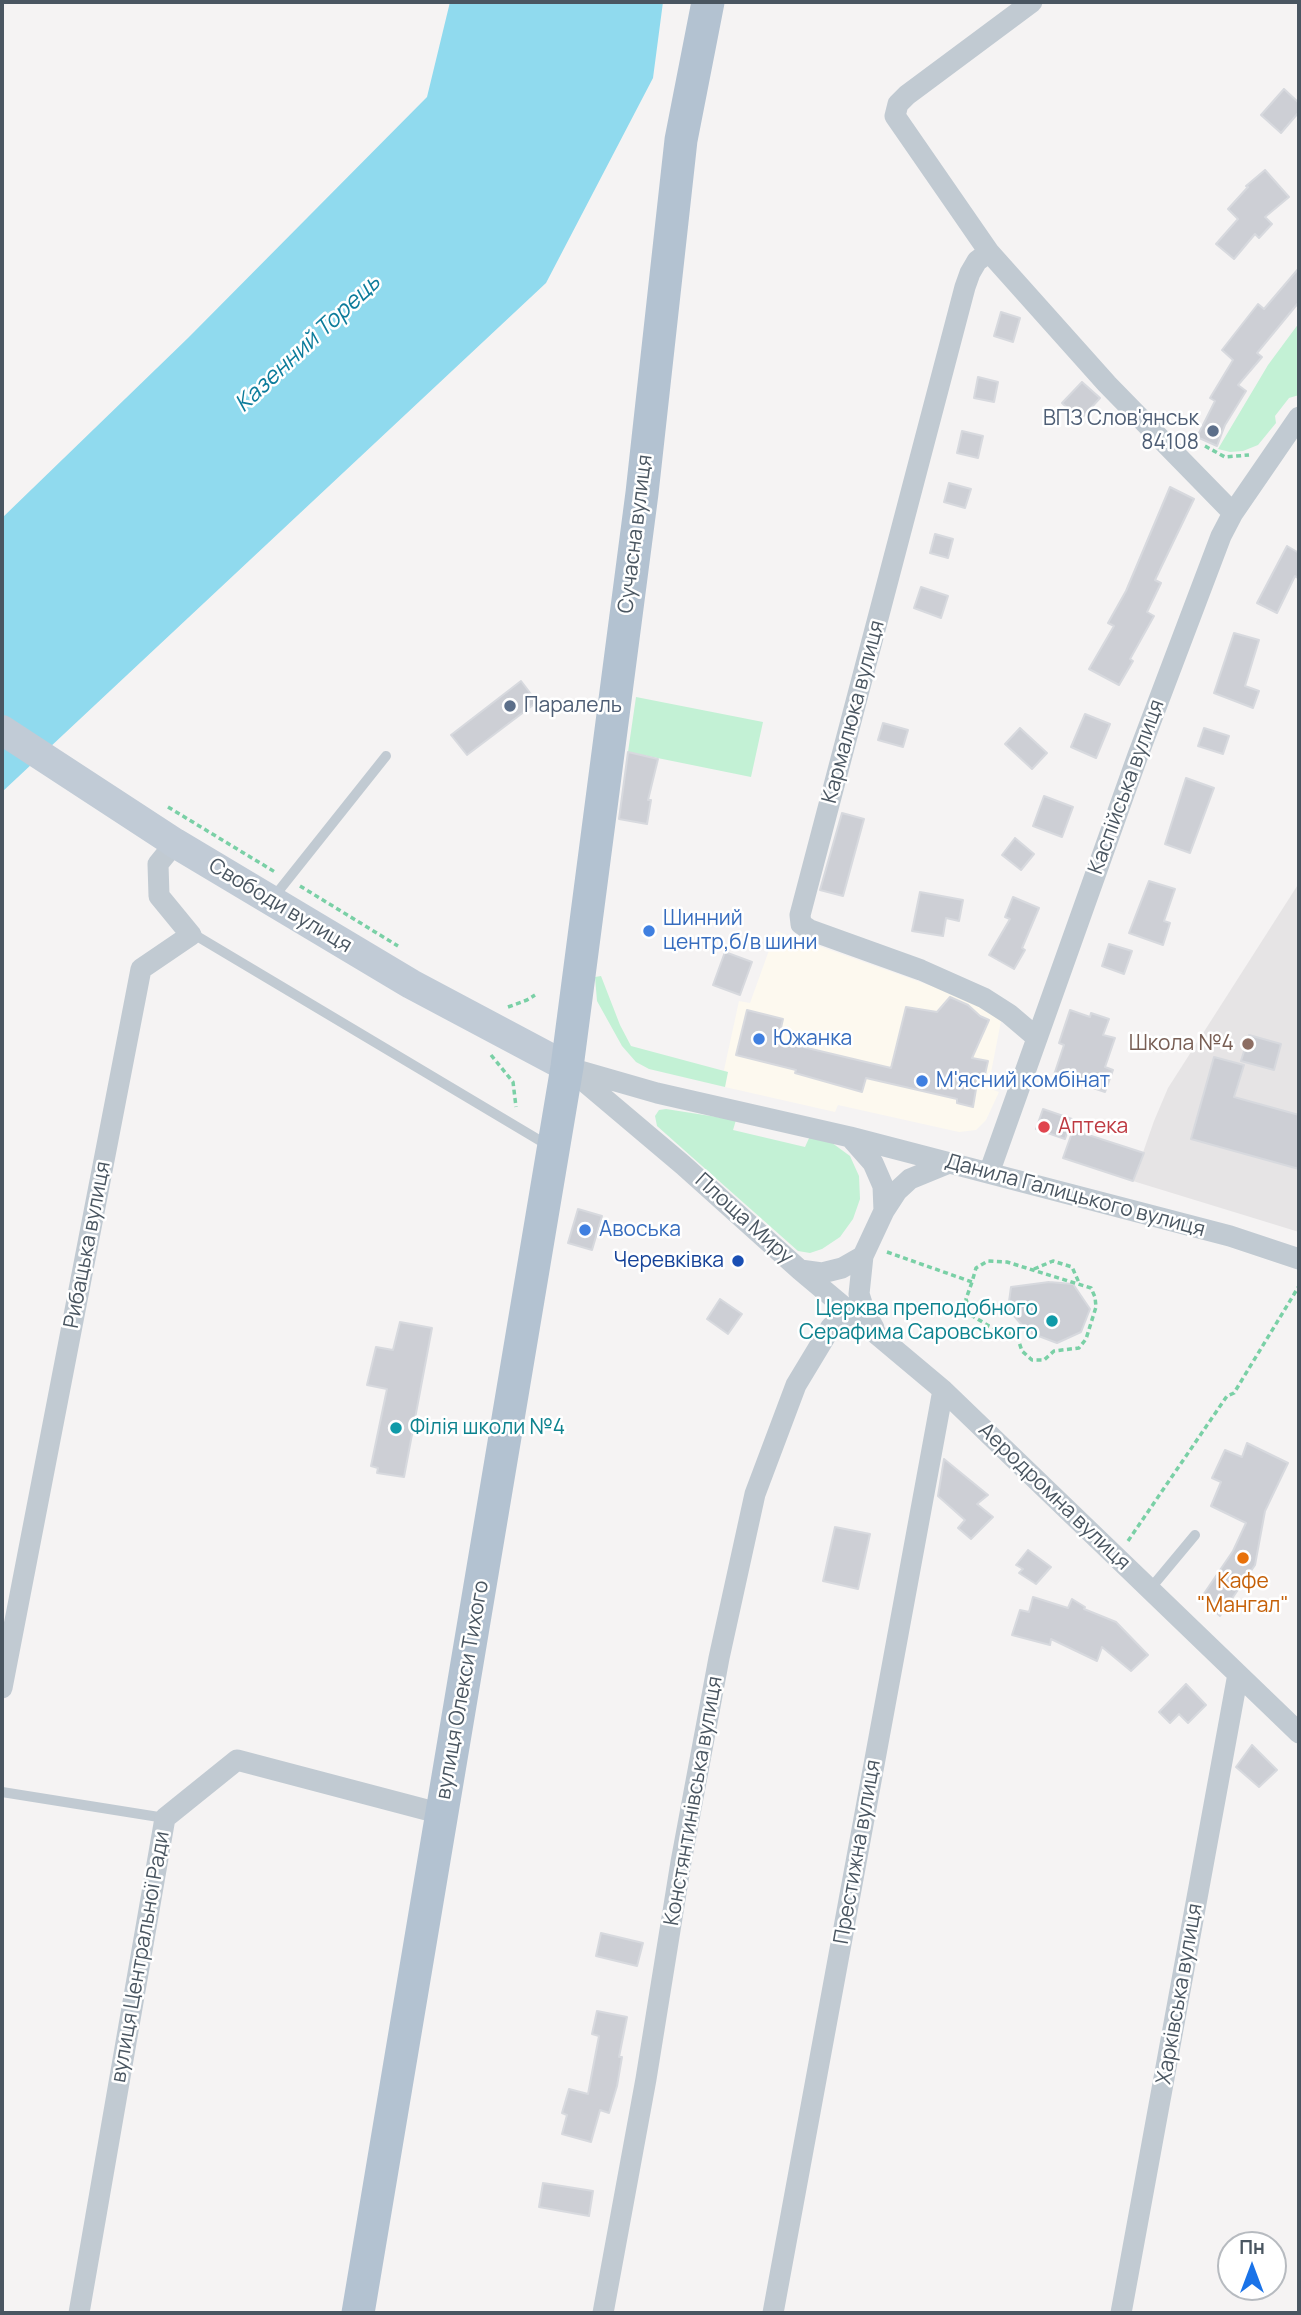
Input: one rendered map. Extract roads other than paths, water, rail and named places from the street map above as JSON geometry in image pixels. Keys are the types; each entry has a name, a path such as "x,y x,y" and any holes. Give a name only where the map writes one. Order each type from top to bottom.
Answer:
{"main road":[{"name":"Сучасна вулиця","path":"567,1067 642,493 681,140 708,2"},
{"name":"Свободи вулиця","path":"2,730 175,843 279,889 411,985 567,1067"},
{"name":"вулиця Олекси Тихого","path":"358,2313 567,1067"}],"street":[{"path":"1032,2 907,95 898,104 895,117 989,252 1107,384 1233,513"},
{"name":"Кармалюка вулиця","path":"989,252 977,261 965,287 800,915 801,924 810,930 921,970 984,998 1037,1037"},
{"name":"Каспійська вулиця","path":"989,1173 1138,755 1221,536 1233,513 1299,416"},
{"path":"175,843 158,864 159,896 187,931"},
{"name":"Рибацька вулиця","path":"2,1688 141,968 191,935 187,931"},
{"path":"567,1067 657,1093 850,1137 873,1163 883,1186 884,1211"},
{"name":"Площа Миру","path":"567,1067 683,1165 800,1270 822,1273 842,1268 866,1250"},
{"name":"Данила Галицького вулиця","path":"850,1137 1230,1236 1299,1259"},
{"path":"877,1333 864,1310 859,1294 866,1250 884,1211 897,1191 910,1179 949,1163"},
{"name":"Аеродромна вулиця","path":"800,1270 943,1390 1299,1733"},
{"name":"Констянтинівська вулиця","path":"603,2313 646,2079 681,1862 719,1658 755,1494 796,1385 831,1327 850,1313"},
{"name":"Престижна вулиця","path":"773,2313 943,1390"},
{"name":"Харківська вулиця","path":"1121,2313 1238,1674"},
{"name":"вулиця Центральної Ради","path":"79,2313 165,1818 237,1760 442,1814"}],"lane":[{"path":"279,889 386,756"},
{"path":"187,931 553,1149"},
{"path":"1150,1589 1195,1535"},
{"path":"2,1792 165,1818"}],"water":[{"name":"Казенний Торець","path":"450,2 663,2 653,78 546,283 2,792 2,518 188,338 427,97"}],"place":[{"name":"ВПЗ Слов'янськ 84108","path":"1213,431"},
{"name":"Паралель","path":"510,706"},
{"name":"Шинний центр,б/в шини","path":"649,931"},
{"name":"Южанка","path":"759,1039"},
{"name":"Школа №4","path":"1248,1044"},
{"name":"М'ясний комбінат","path":"922,1081"},
{"name":"Аптека","path":"1044,1127"},
{"name":"Авоська","path":"585,1230"},
{"name":"Черевківка","path":"738,1261"},
{"name":"Церква преподобного Серафима Саровського","path":"1052,1321"},
{"name":"Філія школи №4","path":"396,1428"},
{"name":"Кафе \"Мангал\"","path":"1243,1558"}]}
